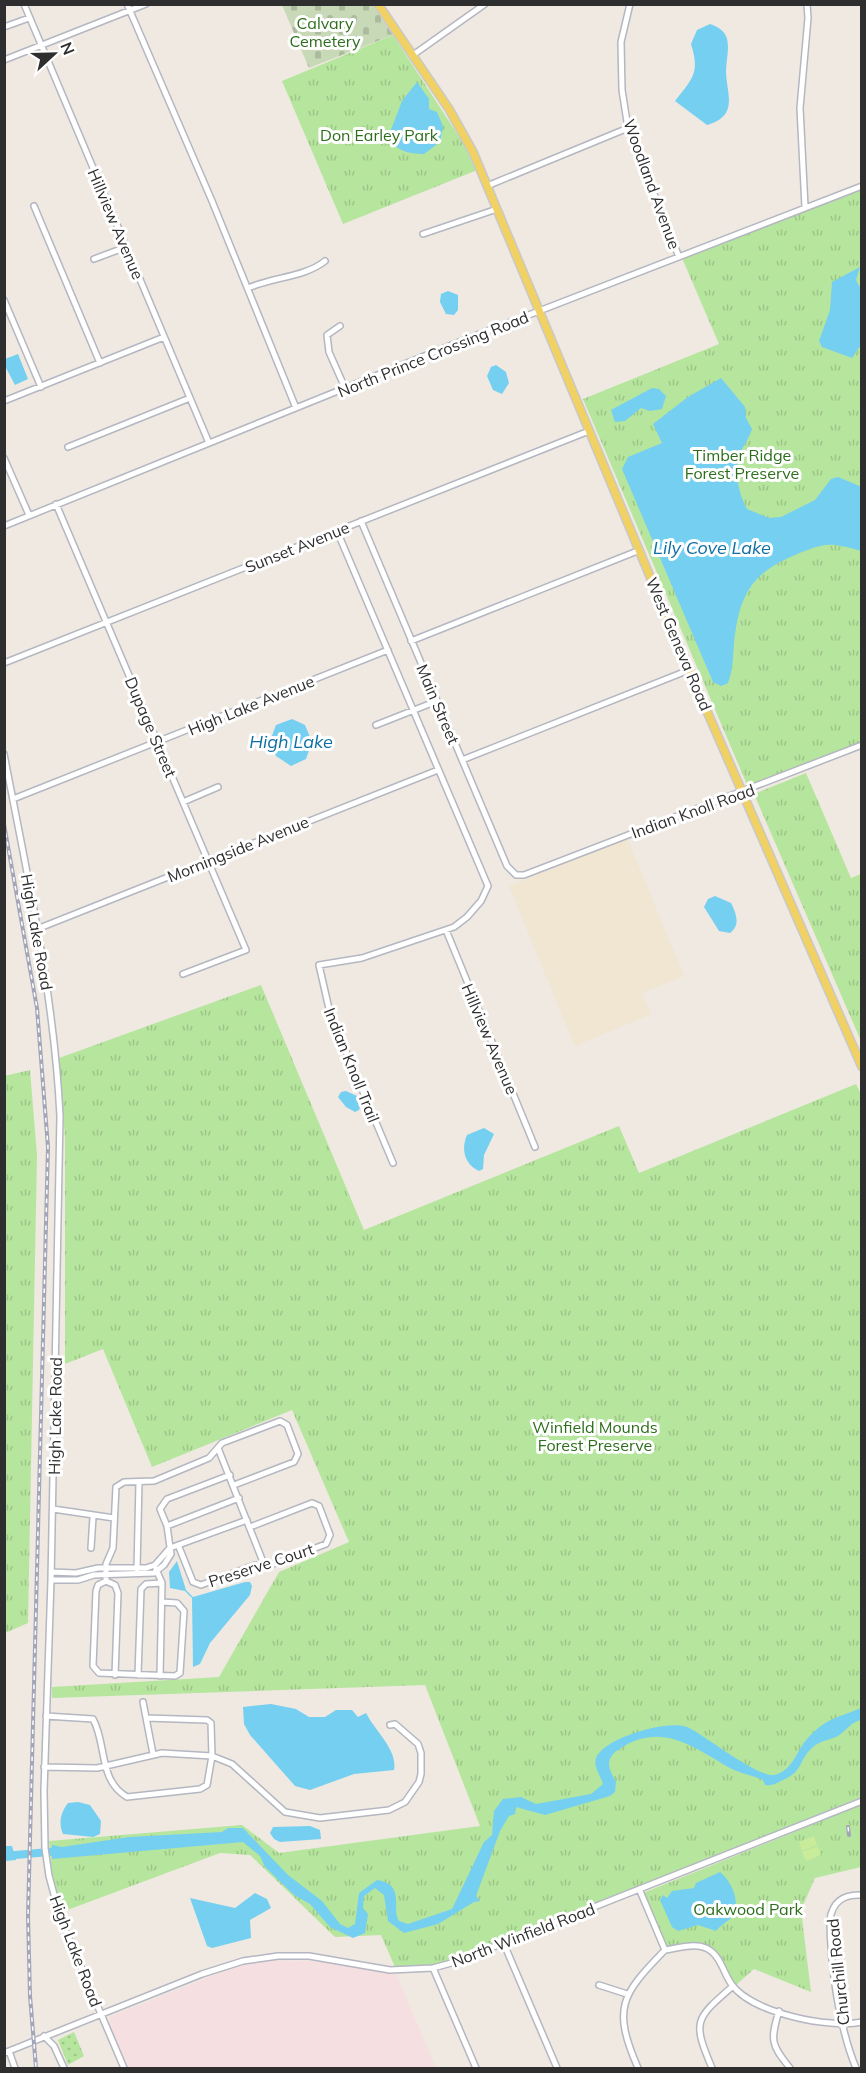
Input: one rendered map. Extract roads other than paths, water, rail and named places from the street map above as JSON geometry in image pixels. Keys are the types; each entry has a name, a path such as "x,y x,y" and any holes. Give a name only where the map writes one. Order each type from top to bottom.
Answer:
{"main road":[{"name":"West Geneva Road","path":"378,4 455,118 488,186 689,670 861,1067"}],"street":[{"name":"Hillview Avenue","path":"24,4 209,443"},
{"path":"4,60 128,8 146,4"},
{"path":"413,55 485,4"},
{"name":"Woodland Avenue","path":"630,4 621,42 622,90 628,128 679,257"},
{"path":"805,207 800,108 808,18 807,4"},
{"path":"128,8 248,288 296,408"},
{"path":"4,27 29,18"},
{"path":"488,186 628,128"},
{"name":"North Prince Crossing Road","path":"4,526 345,388 861,186"},
{"path":"34,206 100,363"},
{"path":"423,234 497,208"},
{"path":"94,259 126,247"},
{"path":"248,288 277,277 312,271 325,261"},
{"path":"4,300 41,387"},
{"path":"340,326 327,335 329,352 345,388"},
{"path":"4,401 164,337"},
{"path":"68,447 190,398"},
{"name":"Sunset Avenue","path":"4,663 589,431"},
{"path":"4,458 29,515"},
{"name":"Dupage Street","path":"56,504 246,950 183,974"},
{"name":"Main Street","path":"361,522 507,867 516,875 524,875"},
{"name":"Main Street","path":"337,531 488,886 481,901 467,917 446,930"},
{"path":"411,641 640,550"},
{"name":"High Lake Avenue","path":"13,799 388,650"},
{"path":"462,760 689,670"},
{"path":"376,725 437,701"},
{"name":"Indian Knoll Road","path":"524,875 861,745"},
{"name":"High Lake Road","path":"4,754 52,1023 60,1116 53,1509 44,1767 45,1848 61,1920 124,2068"},
{"name":"Morningside Avenue","path":"37,929 438,770"},
{"path":"183,802 218,787"},
{"name":"Hillview Avenue","path":"446,930 535,1148"},
{"name":"Indian Knoll Trail","path":"393,1163 330,1013 319,965 362,958 446,930"},
{"path":"162,1602 177,1604 183,1608 181,1670 175,1676 99,1673 93,1666 96,1591 106,1575 113,1548 116,1487 124,1482 154,1481 209,1458 222,1443 280,1421 287,1425 298,1454 294,1462 234,1485"},
{"path":"218,1448 265,1567"},
{"path":"51,1572 142,1575 155,1568 167,1561 170,1548 167,1526 160,1509 167,1499 230,1475"},
{"path":"137,1569 139,1482"},
{"path":"167,1526 239,1498"},
{"name":"Preserve Court","path":"179,1547 193,1582 201,1585 255,1565 265,1567 326,1544 330,1535 319,1506 312,1503 250,1527"},
{"path":"53,1509 114,1518"},
{"path":"91,1548 93,1516"},
{"path":"170,1548 179,1547 247,1520"},
{"path":"51,1580 78,1580 155,1568"},
{"path":"155,1568 162,1583 160,1676"},
{"path":"106,1575 118,1593 115,1675"},
{"path":"138,1675 141,1589 146,1584 162,1583"},
{"path":"143,1702 153,1754"},
{"path":"46,1716 93,1719 104,1767 120,1792 127,1797 204,1787 209,1781 212,1756 213,1728 207,1720 146,1718"},
{"path":"44,1767 104,1767 153,1754 212,1756 232,1764 285,1812 320,1818 393,1809 405,1802 419,1782 422,1757 415,1740 394,1724 390,1725"},
{"name":"North Winfield Road","path":"7,2052 202,1974 262,1958 311,1957 390,1970 433,1968 504,1944 861,1802"},
{"path":"640,1891 665,1950"},
{"name":"Churchill Road","path":"856,2068 843,2025 830,1918 831,1910 840,1899 849,1895 861,1895"},
{"path":"504,1944 556,2068"},
{"path":"638,2068 623,2026 627,1994 639,1977 665,1950 695,1946 706,1948 717,1957 733,1986 744,1996 779,2011 807,2021 843,2025 861,2022"},
{"path":"433,1968 476,2068"},
{"path":"599,1985 627,1994"},
{"path":"712,2068 700,2038 701,2018 733,1986"},
{"path":"779,2011 772,2041 790,2068"},
{"path":"54,2046 55,2032"},
{"path":"44,2036 54,2046 64,2068"},
{"path":"7,2052 15,2068"}],"water":[{"path":"710,24 723,32 728,42 726,70 729,103 724,116 707,125 675,101 690,81 695,69 691,44 697,30"},
{"path":"417,82 429,99 429,109 437,112 443,126 440,142 424,154 398,148 389,135 402,101"},
{"path":"860,267 856,280 861,289 861,345 852,358 822,347 819,341 830,310 832,282"},
{"path":"448,291 458,295 458,310 454,315 446,314 440,302 441,294"},
{"path":"18,354 28,379 15,385 5,366 5,359"},
{"path":"496,365 506,372 509,383 502,394 493,390 487,376 491,367"},
{"name":"Lily Cove Lake","path":"721,378 745,407 746,418 752,429 739,456 737,469 740,490 747,509 769,518 781,517 815,500 831,479 838,477 862,487 861,551 835,545 821,546 780,562 758,578 750,588 739,612 731,673 728,683 721,686 713,682 622,469 628,457 662,443 653,424 688,397"},
{"path":"652,388 659,389 666,396 662,409 650,411 641,408 625,421 615,422 611,410"},
{"name":"High Lake","path":"292,719 305,725 312,742 306,759 291,766 276,756 270,741 276,725"},
{"path":"715,896 731,903 736,926 730,933 719,931 704,907 708,899"},
{"path":"346,1091 357,1096 361,1104 359,1110 355,1112 346,1107 338,1097 341,1092"},
{"path":"484,1128 494,1134 484,1155 483,1169 479,1171 467,1160 464,1146 467,1135"},
{"path":"177,1561 186,1590 193,1597 245,1582 250,1582 252,1586 250,1595 210,1643 200,1664 193,1667 192,1598 185,1591 170,1588 169,1572"},
{"path":"271,1704 296,1709 309,1717 325,1717 336,1710 352,1710 358,1717 366,1713 393,1755 394,1770 354,1774 310,1790 295,1786 250,1735 244,1724 243,1707"},
{"path":"861,1708 861,1720 852,1724 838,1736 816,1745 790,1777 771,1785 765,1785 763,1780 732,1769 702,1751 675,1740 648,1737 633,1742 618,1750 609,1761 611,1773 616,1781 615,1792 610,1796 545,1815 516,1807 515,1814 509,1816 500,1831 476,1896 480,1901 474,1902 438,1924 404,1933 388,1921 384,1895 375,1888 364,1896 363,1908 368,1914 365,1933 353,1938 330,1927 310,1904 294,1895 265,1867 260,1856 243,1842 52,1859 52,1845 62,1847 129,1837 222,1832 228,1828 243,1828 288,1875 322,1901 340,1924 348,1928 355,1924 359,1893 377,1880 392,1886 395,1891 399,1921 408,1924 452,1909 484,1842 492,1835 494,1811 503,1799 521,1797 536,1804 591,1794 603,1784 596,1768 596,1758 610,1744 623,1737 652,1728 678,1725 687,1727 743,1763 766,1774 774,1775 790,1765 807,1739 821,1726"},
{"path":"78,1802 90,1805 101,1821 100,1834 93,1837 63,1834 61,1818 64,1810 68,1803"},
{"path":"310,1826 320,1830 321,1839 280,1842 270,1833 273,1827"},
{"path":"5,1846 12,1846 16,1860 5,1861"},
{"path":"720,1872 732,1888 736,1901 734,1913 730,1919 716,1931 698,1925 678,1931 672,1927 660,1900 663,1895 667,1898 672,1891 694,1888 696,1883"},
{"path":"255,1893 267,1899 271,1908 250,1920 251,1938 212,1948 207,1946 190,1898 235,1908"}],"waterway":[{"path":"4,1856 60,1851"}],"railway":[{"path":"4,824 37,1008 48,1147 28,1916 30,1996 36,2068"},
{"path":"848,1827 849,1835"}],"park label":[{"name":"Calvary Cemetery","path":"325,32"},
{"name":"Don Earley Park","path":"379,135"},
{"name":"Timber Ridge Forest Preserve","path":"742,464"},
{"name":"Winfield Mounds Forest Preserve","path":"595,1436"},
{"name":"Oakwood Park","path":"748,1909"}]}
